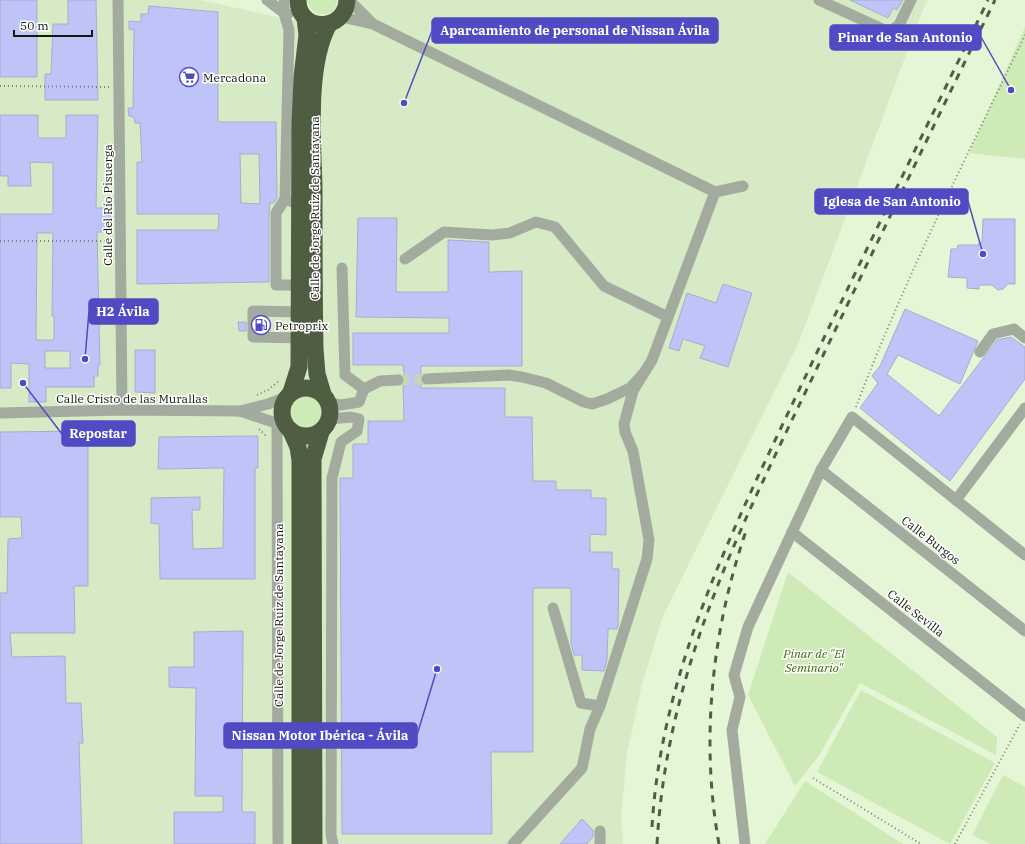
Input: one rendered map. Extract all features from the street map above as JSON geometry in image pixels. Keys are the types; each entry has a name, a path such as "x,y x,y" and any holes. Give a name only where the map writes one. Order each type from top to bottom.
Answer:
{"highway":[{"name":"Calle de Jorge Ruiz de Santayana","path":"326,412 317,374 315,349 313,124 316,69 321,38 335,20 345,11 348,0"},
{"name":"Calle de Jorge Ruiz de Santayana","path":"300,844 300,460 298,447 286,414 299,367 300,285 293,202 300,124 302,77 307,35 301,10"},
{"path":"301,10 312,23 320,25 335,20"},
{"path":"307,387 326,412 314,436 306,437 286,414 299,389 307,387"},
{"path":"314,844 313,459 326,412"}],"street":[{"name":"Calle del Río Pisuerga","path":"118,0 122,410"},
{"path":"267,0 284,13 301,10"},
{"name":"Calle de Jorge Ruiz de Santayana","path":"284,0 284,13 289,30 293,202"},
{"path":"348,0 373,24 715,192 743,186"},
{"path":"819,0 889,32 899,25 911,0"},
{"path":"335,20 373,24"},
{"path":"513,844 582,768 590,729 600,706 648,552 649,540 633,451 625,432 624,424 633,391 644,373 668,318 715,192"},
{"path":"293,202 276,213 276,285 300,285"},
{"path":"406,259 444,232 492,235 510,233 536,222 555,227 604,286 668,318"},
{"path":"342,268 345,374 364,389"},
{"path":"300,312 253,311 253,338 300,338"},
{"path":"980,352 993,334 1014,329 1025,338"},
{"path":"428,379 508,375 522,377 546,383 584,402 592,404 623,393 636,383 644,373"},
{"path":"326,412 341,405 359,402 364,389 380,381 398,380"},
{"name":"Calle Cristo de las Murallas","path":"240,411 268,404 286,414"},
{"path":"956,500 1025,408"},
{"name":"Calle Cristo de las Murallas","path":"0,413 122,410 240,411 286,414"},
{"path":"326,412 360,420 357,431 341,442 332,478 333,844"},
{"name":"Calle de Jorge Ruiz de Santayana","path":"278,844 286,414"},
{"path":"745,844 732,730 740,697 734,675 748,627 821,470 852,417 1025,555"},
{"name":"Calle Burgos","path":"821,470 1025,632"},
{"name":"Calle Sevilla","path":"792,532 1023,718"},
{"path":"553,608 581,702 600,706"},
{"path":"600,831 600,844"}],"path":[{"path":"852,417 885,333 1025,35"},
{"path":"0,86 119,87"},
{"path":"0,241 120,241"},
{"path":"955,844 1023,718"},
{"path":"813,778 921,844"}],"shaded area":[{"path":"0,0 200,0 286,19 337,25 356,4 357,0 928,0 922,12 799,342 662,618 642,685 627,753 621,817 623,844 0,844"}],"green space":[{"path":"307,0 338,0 334,10 330,13 318,14 311,9"},
{"path":"1025,27 1025,159 969,153"},
{"path":"303,396 309,396 319,403 322,412 321,418 315,425 309,428 303,428 293,421 290,415 290,409 297,399"},
{"name":"Pinar de \"El Seminario\"","path":"788,572 997,737 996,755 860,683 818,757 795,786 748,695"},
{"path":"861,690 995,763 950,844 817,772"},
{"path":"1003,775 1025,787 1025,844 990,844 972,835"},
{"path":"805,781 903,844 765,844"}],"building":[{"path":"0,0 37,0 37,77 0,77"},
{"path":"68,0 96,0 98,100 45,100 45,74 51,74 53,24 68,24"},
{"path":"850,0 903,0 897,10 893,8 888,18"},
{"path":"149,6 218,12 218,122 276,122 277,198 274,203 270,203 269,213 269,282 137,284 137,230 218,230 219,214 137,214 137,162 142,162 140,123 135,123 134,117 129,116 128,108 133,108 134,30 129,29 129,21 141,22 141,14 148,14","holes":["240,154 259,154 260,204 241,203"]},
{"path":"0,115 38,115 38,138 66,138 66,115 98,115 96,208 111,208 111,232 97,232 100,365 98,365 98,376 94,376 94,387 46,387 46,402 29,402 29,364 11,363 11,388 0,388 0,214 53,214 53,163 30,162 31,186 8,186 8,176 1,176","holes":["37,233 53,233 52,316 54,316 54,340 36,340","45,351 70,351 70,368 45,368"]},
{"path":"358,218 397,218 396,292 448,292 448,240 489,242 489,272 522,271 522,366 421,366 421,388 505,388 505,417 532,417 533,481 556,481 556,490 591,490 591,498 606,498 606,535 590,534 590,552 612,552 612,569 619,569 618,626 617,629 608,629 607,660 604,671 582,670 582,655 574,655 571,643 571,588 533,588 533,752 491,752 492,834 342,834 340,478 353,478 353,444 368,444 368,421 404,421 403,384 405,380 403,365 353,365 353,333 449,333 449,318 356,317"},
{"path":"983,219 1015,219 1015,284 1008,284 1003,289 998,290 992,285 979,285 979,289 967,288 967,278 948,277 951,249 957,249 958,245 978,245 979,243 982,243"},
{"path":"723,284 752,293 728,367 700,358 705,346 683,339 679,351 669,348 687,293 716,303"},
{"path":"905,309 978,341 960,384 898,355 887,374 939,416 997,340 1011,337 1025,347 1025,379 950,481 860,408 878,383 872,376 880,366"},
{"path":"238,322 246,322 246,331 239,331"},
{"path":"135,350 155,350 155,393 135,392"},
{"path":"88,431 88,586 74,586 75,633 10,633 12,657 65,656 66,703 81,703 83,743 79,743 82,844 0,844 0,593 7,593 8,539 22,538 21,517 0,517 0,432"},
{"path":"258,436 258,468 255,468 255,579 160,579 159,524 151,523 151,498 200,497 200,510 192,510 193,549 223,548 224,468 158,469 159,437"},
{"path":"243,631 242,812 255,812 255,844 174,844 174,812 223,812 223,796 195,796 196,688 169,687 169,667 194,667 194,632"},
{"path":"582,819 593,830 593,837 587,844 560,844"}],"tunnel":[{"path":"398,380 427,379"}],"railway":[{"path":"652,827 658,769 669,712 685,657 704,602 749,495 988,0"},
{"path":"657,844 664,779 676,717 692,657 713,598 736,541 762,484 995,0"},
{"path":"719,844 713,805 710,765 710,725 713,686 725,607 734,569 746,531"}],"place":[{"name":"Mercadona","path":"189,77"},
{"name":"Pinar de San Antonio","path":"1011,90"},
{"name":"Aparcamiento de personal de Nissan Ávila","path":"404,103"},
{"name":"Iglesa de San Antonio","path":"983,254"},
{"name":"Petroprix","path":"261,325"},
{"name":"H2 Ávila","path":"85,359"},
{"name":"Repostar","path":"23,383"},
{"name":"Nissan Motor Ibérica - Ávila","path":"437,669"}]}
